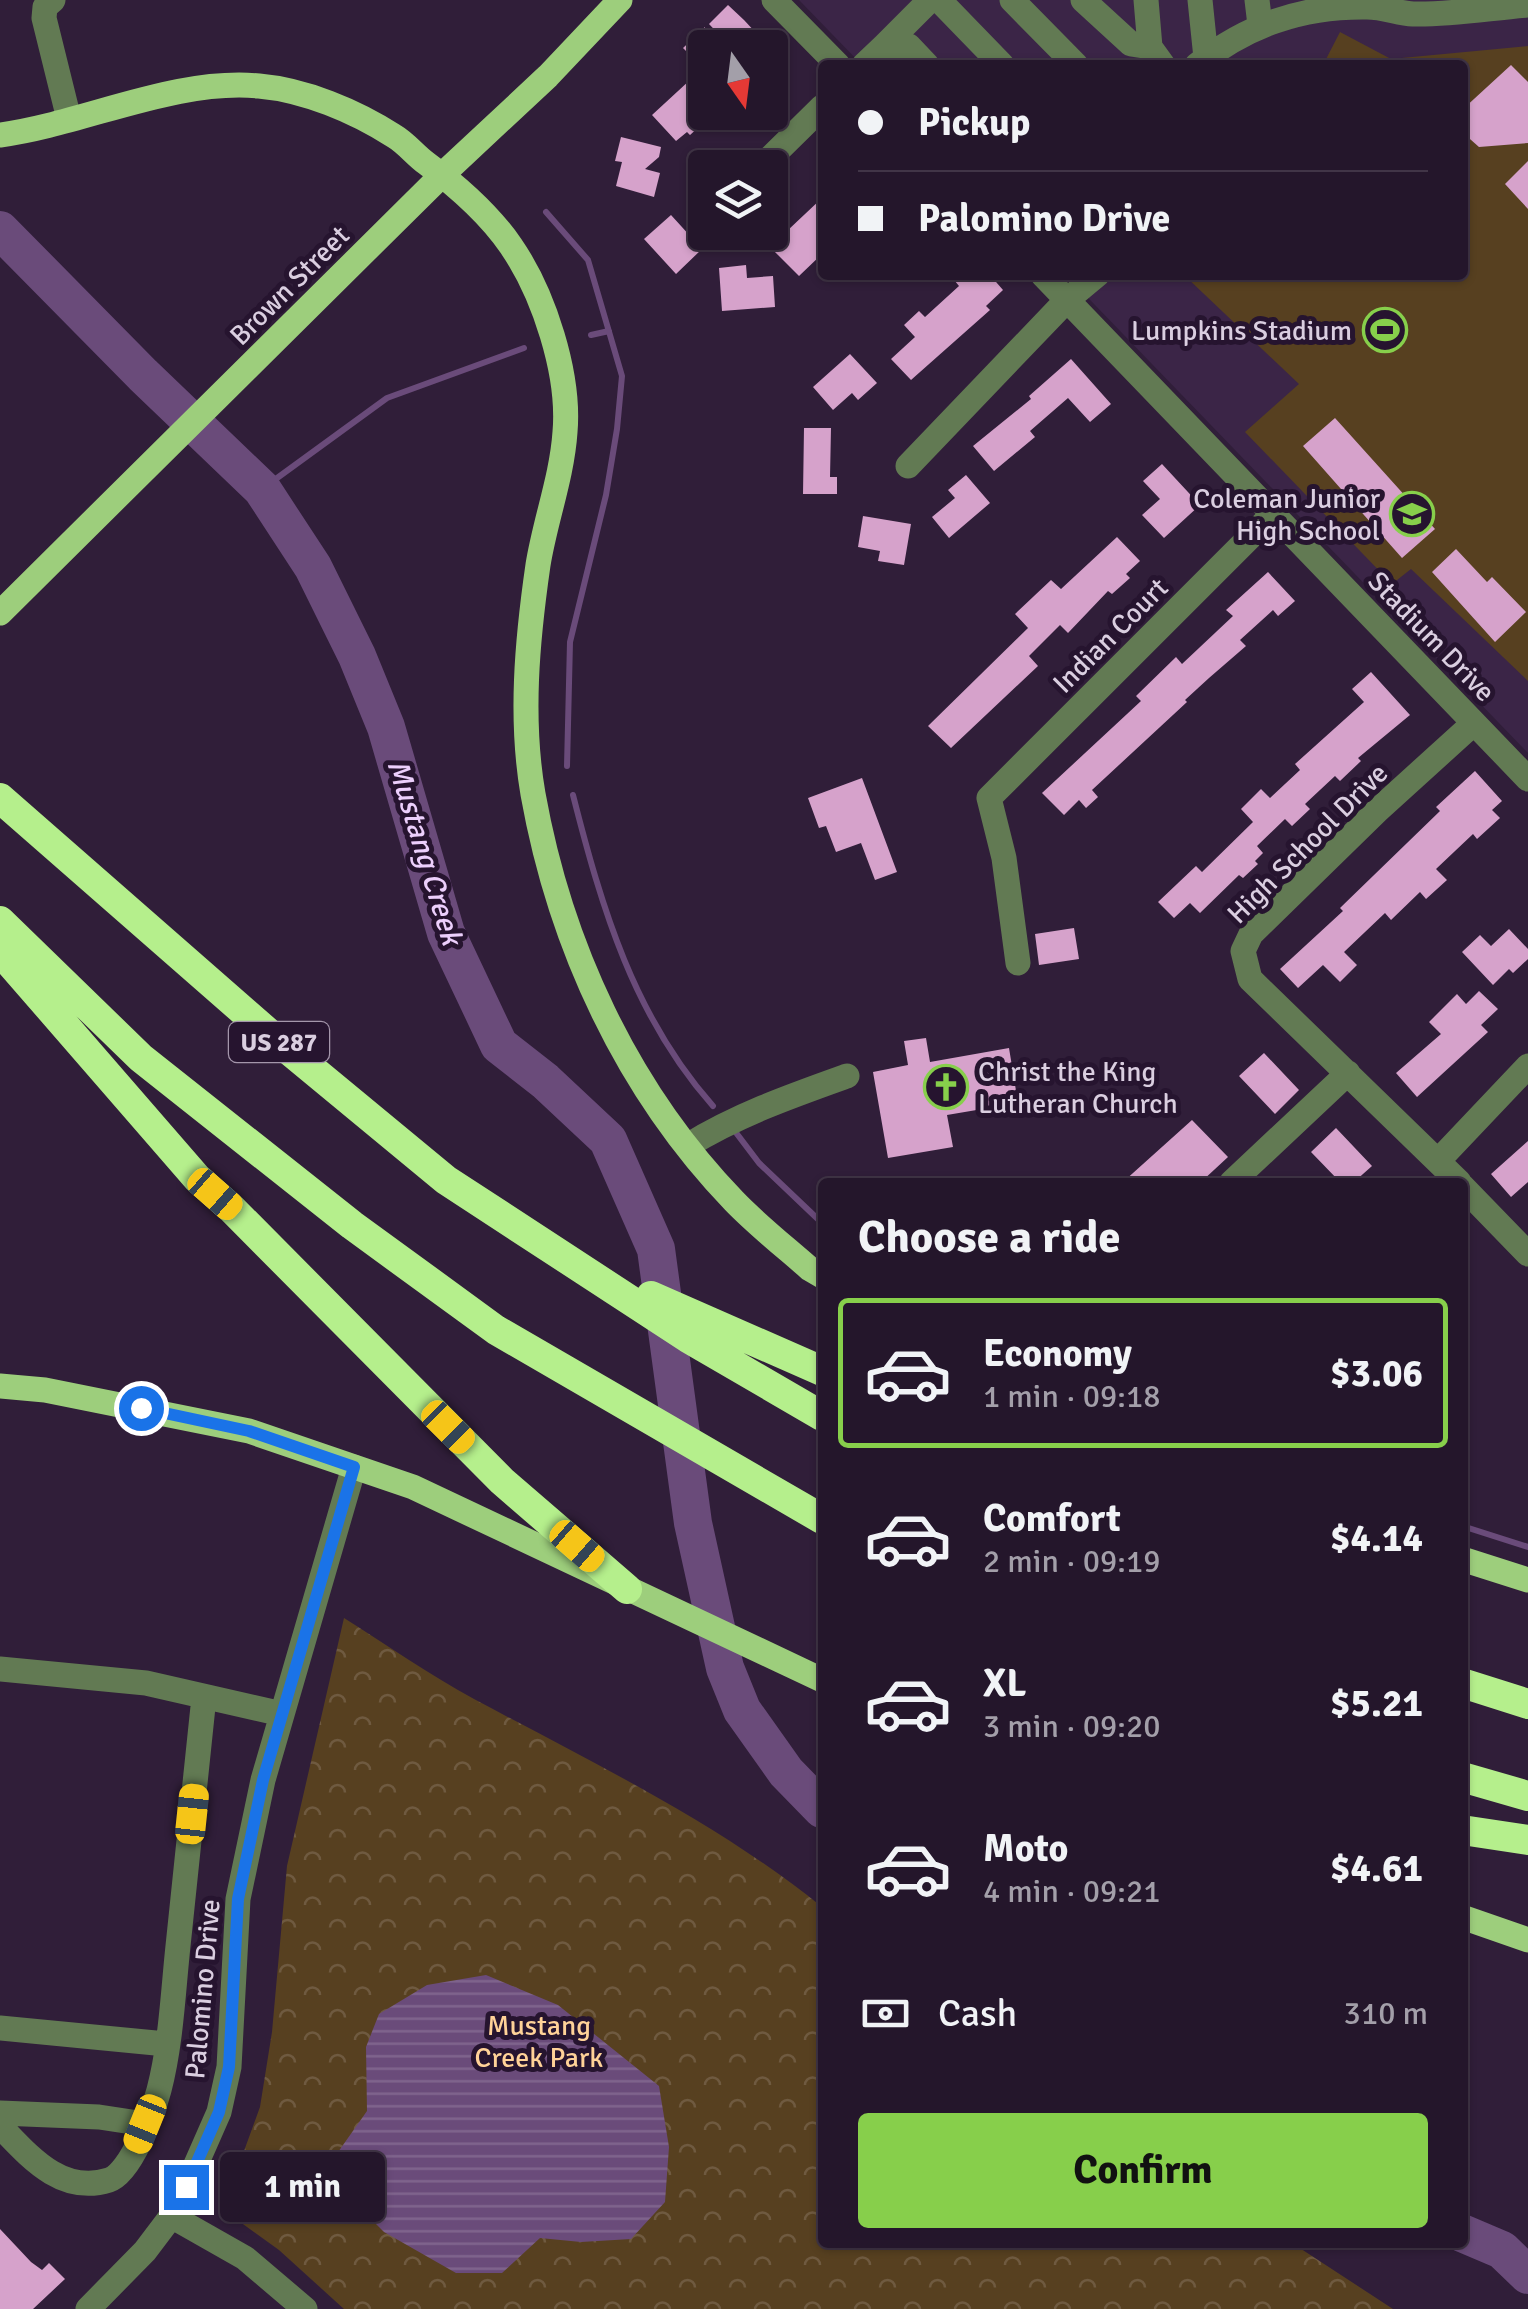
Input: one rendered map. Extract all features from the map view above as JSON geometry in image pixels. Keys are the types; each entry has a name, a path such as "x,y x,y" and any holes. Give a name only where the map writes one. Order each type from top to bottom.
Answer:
{"highway":[{"name":"US 287","path":"0,798 273,1038 446,1180 688,1338 818,1414"},
{"path":"0,921 141,1058 229,1131 496,1330 813,1514"},
{"path":"0,951 197,1178 502,1481 637,1594"},
{"path":"575,1262 818,1369"},
{"path":"1468,1684 1528,1704"},
{"path":"1468,1779 1528,1796"},
{"path":"1468,1831 1528,1840"}],"main road":[{"name":"Brown Street","path":"0,613 442,175 548,76 620,0"},
{"path":"6,134 145,99 258,86 348,110 397,138 470,199 511,247 548,322 564,388 566,432 538,564 525,718 533,791 546,856 571,940 631,1067 686,1146 735,1202 818,1274"},
{"path":"0,1386 45,1390 249,1431 413,1487 818,1678"},
{"path":"1468,1561 1528,1580"},
{"path":"1468,1919 1528,1940"}],"street":[{"path":"53,0 45,6 44,18 68,119"},
{"path":"774,0 833,60"},
{"path":"869,60 930,0"},
{"path":"939,0 997,60"},
{"path":"1012,0 1071,60"},
{"path":"1083,0 1130,44 1157,56"},
{"path":"1146,0 1157,56"},
{"path":"1200,0 1201,60"},
{"path":"1202,60 1258,13 1284,16 1316,5 1376,4 1410,14 1528,5"},
{"path":"884,46 909,46 923,60"},
{"path":"778,150 818,111"},
{"name":"Stadium Drive","path":"1047,280 1528,779"},
{"path":"908,466 1066,300 1091,280"},
{"name":"Indian Court","path":"1018,963 1004,858 989,798 1273,514"},
{"name":"High School Drive","path":"1455,1178 1250,979 1243,951 1265,920 1474,723"},
{"path":"1438,1161 1528,1066"},
{"path":"1236,1178 1348,1073"},
{"path":"686,1146 771,1103 847,1076"},
{"name":"High School Drive","path":"1468,1191 1528,1254"},
{"name":"Palomino Drive","path":"88,2309 145,2251 171,2216 219,2112 229,2067 238,1899 263,1780 354,1467"},
{"path":"0,1669 146,1683 282,1714"},
{"path":"0,2126 37,2164 58,2178 111,2180 130,2162 159,2090 204,1697"},
{"path":"0,2028 166,2044"},
{"path":"0,2114 98,2117 145,2124"},
{"path":"171,2216 245,2258 306,2309"}],"shaded area":[{"name":"Coleman Junior High School","path":"799,0 1528,0 1528,753 1071,280 1468,280 1468,60 857,60"},
{"path":"486,1975 558,2005 659,2086 669,2147 665,2202 631,2239 581,2242 540,2238 502,2273 456,2273 384,2232 324,2172 367,2111 366,2047 379,2014 427,1985"}],"green space":[{"name":"Lumpkins Stadium","path":"1340,32 1391,59 1528,46 1528,681 1411,569 1392,584 1245,432 1299,384 1189,280 1468,280 1468,60 1326,60"},
{"name":"Mustang Creek Park","path":"344,1618 458,1690 697,1821 818,1904 818,2248 1300,2248 1393,2309 344,2309 279,2250 225,2211 224,2206 260,2107 272,2032 287,1866"}],"building":[{"path":"728,5 753,30 715,30 709,24"},
{"path":"1511,65 1528,82 1528,143 1479,147 1468,137 1468,104"},
{"path":"688,82 688,130 696,130 676,141 652,115"},
{"path":"621,137 661,147 659,157 645,169 660,173 654,197 616,186 622,162 615,161"},
{"path":"1528,161 1528,209 1505,184"},
{"path":"818,202 818,258 799,276 773,250 788,250 788,230"},
{"path":"671,215 688,234 688,250 701,250 676,274 644,239"},
{"path":"746,265 747,278 773,276 775,307 722,311 719,268"},
{"path":"954,280 994,280 1003,290 986,306 990,310 911,380 891,359 915,337 904,325 919,311 925,317 959,286"},
{"path":"850,354 877,383 858,400 852,393 833,410 813,387"},
{"path":"1071,359 1111,404 1090,422 1068,398 1030,431 1035,437 994,471 973,446 1031,399 1029,396"},
{"path":"1335,418 1435,529 1402,558 1303,446"},
{"path":"804,428 831,428 830,477 837,477 837,494 803,494"},
{"path":"1162,464 1200,505 1164,538 1142,515 1160,499 1143,481"},
{"path":"966,475 990,503 949,538 932,517 955,498 948,490"},
{"path":"863,516 911,524 904,565 878,561 880,551 858,547"},
{"path":"1117,537 1140,561 1126,574 1130,578 1112,594 1108,591 1068,633 1060,625 1029,656 1038,666 951,748 928,726 1028,628 1015,614 1051,580 1061,589"},
{"path":"1456,549 1487,582 1492,577 1526,612 1495,642 1432,572"},
{"path":"1268,572 1295,601 1278,616 1273,610 1240,640 1246,646 1092,790 1098,797 1086,808 1079,800 1064,815 1042,793 1141,701 1136,696 1176,657 1182,664 1233,616 1226,610"},
{"path":"1371,672 1410,715 1358,758 1361,761 1340,781 1335,776 1305,804 1310,809 1292,826 1285,819 1257,846 1263,853 1243,878 1239,875 1200,913 1190,903 1174,918 1158,902 1196,866 1202,872 1253,822 1241,809 1261,789 1270,798 1300,770 1295,764 1364,702 1352,689"},
{"path":"1475,771 1502,801 1492,810 1500,818 1477,839 1473,834 1436,869 1447,880 1426,899 1420,892 1391,920 1385,913 1344,952 1357,965 1340,982 1323,965 1298,988 1280,969 1343,911 1340,908 1440,811 1436,807"},
{"path":"862,778 897,872 875,880 861,843 836,852 826,826 819,828 808,798"},
{"path":"1074,928 1079,959 1039,965 1035,934"},
{"path":"1509,929 1528,949 1528,959 1513,973 1509,969 1493,985 1462,952 1480,935 1491,946"},
{"path":"1479,991 1498,1009 1481,1025 1488,1032 1417,1097 1396,1073 1441,1034 1429,1022 1457,994 1466,1004"},
{"name":"Christ the King Lutheran Church","path":"926,1038 930,1062 1009,1048 1018,1103 947,1115 953,1147 888,1158 873,1072 908,1065 904,1041"},
{"path":"1264,1053 1299,1090 1275,1114 1239,1076"},
{"path":"1192,1120 1228,1157 1205,1178 1127,1178"},
{"path":"1336,1128 1372,1166 1358,1178 1336,1178 1311,1152"},
{"path":"1528,1141 1528,1182 1511,1197 1491,1174"},
{"path":"0,2229 31,2262 42,2270 49,2263 65,2279 33,2309 0,2309"}],"waterway":[{"path":"546,212 588,260 622,376 606,495 570,642 567,766"},
{"name":"Mustang Creek","path":"0,230 262,489 313,567 357,656 386,727 446,933 499,1045 545,1081 608,1140 656,1249 693,1523 725,1668 742,1710 786,1772 818,1805"},
{"path":"591,335 609,331"},
{"path":"262,489 387,398 524,348"},
{"path":"573,795 624,960 662,1036 713,1106"},
{"path":"734,1130 759,1163 818,1219"},
{"path":"1468,1528 1528,1547"},
{"name":"Mustang Creek","path":"1468,2236 1502,2250 1528,2275"}],"place":[{"name":"Lumpkins Stadium","path":"1385,330"},
{"name":"Coleman Junior High School","path":"1412,514"},
{"name":"Christ the King Lutheran Church","path":"946,1087"}],"route":[{"path":"141,1408 249,1431 354,1467 263,1780 238,1899 229,2067 219,2112 186,2187"}]}
